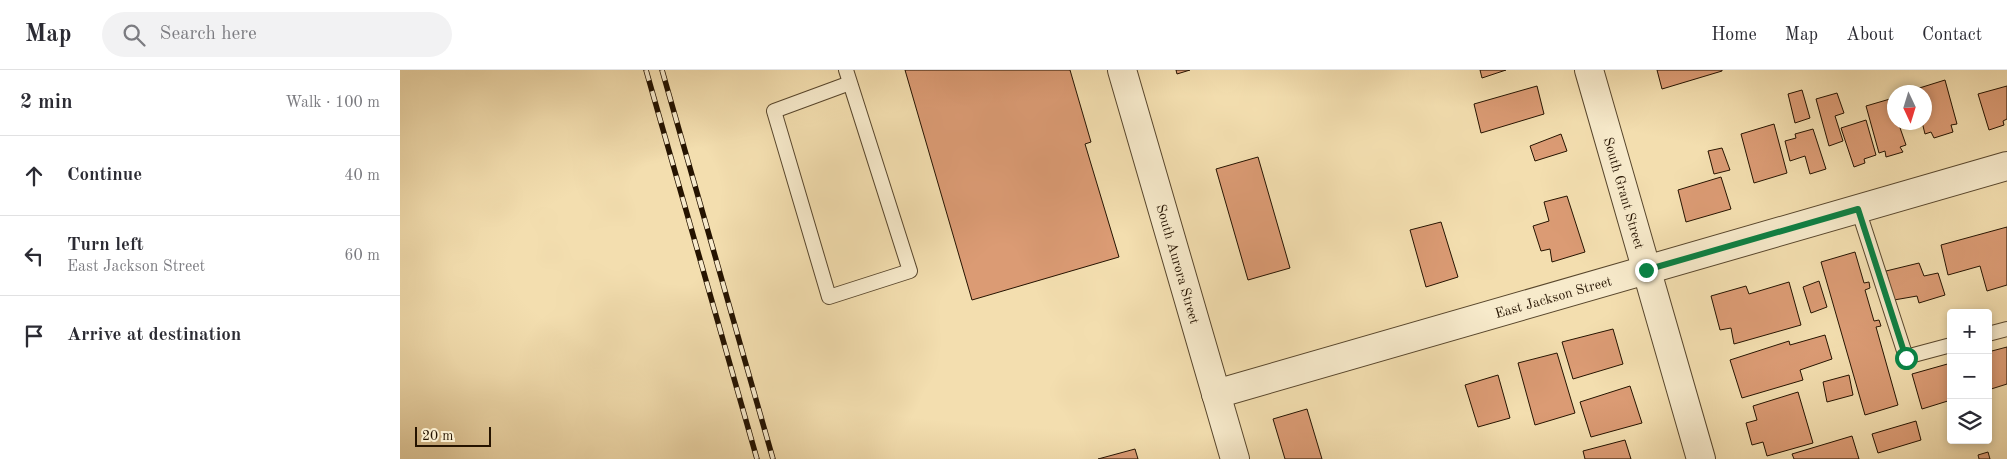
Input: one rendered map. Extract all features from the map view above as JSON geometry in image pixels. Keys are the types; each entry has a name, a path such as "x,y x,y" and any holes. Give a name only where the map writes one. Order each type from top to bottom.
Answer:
{"street":[{"name":"South Aurora Street","path":"1122,70 1235,459"},
{"name":"South Grant Street","path":"1589,70 1701,459"},
{"name":"East Jackson Street","path":"1216,394 2007,166"}],"lane":[{"path":"848,76 910,272 829,297 774,111 848,76"},
{"path":"1858,209 1906,358 1947,346"},
{"path":"1992,333 2007,329"}],"building":[{"path":"905,70 1070,70 1091,142 1085,144 1119,257 972,300"},
{"path":"1176,70 1190,70 1177,74"},
{"path":"1480,70 1506,70 1482,78"},
{"path":"1657,70 1722,70 1722,71 1662,89"},
{"path":"1945,80 1957,124 1951,125 1953,132 1934,138 1931,132 1925,134 1924,130 1932,130 1932,85 1929,85"},
{"path":"1537,86 1544,114 1481,133 1474,104"},
{"path":"2007,86 2007,119 2003,121 2004,125 1989,130 1978,94"},
{"path":"1802,90 1810,118 1795,123 1788,94"},
{"path":"1837,93 1844,113 1835,116 1843,141 1829,146 1816,99"},
{"path":"1887,100 1887,130 1901,130 1906,145 1900,147 1903,152 1886,157 1885,151 1879,153 1866,106"},
{"path":"1866,120 1876,155 1864,159 1865,163 1854,167 1841,128"},
{"path":"1774,124 1787,173 1754,183 1741,134"},
{"path":"1813,129 1826,169 1810,174 1805,156 1790,161 1785,141 1796,138 1795,134"},
{"path":"1561,134 1567,151 1535,161 1530,146"},
{"path":"1722,148 1730,170 1714,174 1708,151"},
{"path":"1258,157 1290,268 1248,280 1216,169"},
{"path":"1721,177 1731,209 1686,222 1678,190"},
{"path":"1567,196 1585,252 1552,262 1550,249 1541,251 1533,226 1549,221 1544,202"},
{"path":"1441,222 1458,277 1426,287 1410,230"},
{"path":"2007,227 2007,285 1987,291 1980,266 1948,275 1941,245"},
{"path":"1855,252 1864,283 1869,282 1870,288 1865,290 1874,321 1879,320 1881,326 1876,327 1898,405 1865,415 1821,262"},
{"path":"1919,263 1924,276 1938,273 1945,295 1919,303 1917,296 1894,300 1886,271"},
{"path":"1819,281 1827,307 1811,313 1803,287"},
{"path":"1789,282 1801,325 1734,344 1731,328 1720,330 1711,296 1746,286 1749,294"},
{"path":"1613,329 1623,364 1573,379 1562,342"},
{"path":"1825,335 1832,359 1800,370 1803,380 1742,398 1730,360 1789,341 1790,345"},
{"path":"2007,347 2007,384 1992,389 1992,354 1992,351"},
{"path":"1557,353 1575,413 1535,425 1518,363"},
{"path":"1947,364 1947,401 1922,409 1912,374"},
{"path":"1498,375 1510,418 1478,427 1465,385"},
{"path":"1849,375 1853,395 1827,402 1823,382"},
{"path":"1630,386 1642,423 1591,437 1580,402"},
{"path":"1798,392 1813,443 1767,456 1763,442 1752,445 1746,423 1757,420 1753,406"},
{"path":"1307,409 1322,459 1285,459 1273,419"},
{"path":"1916,421 1921,440 1878,453 1872,434"},
{"path":"1852,436 1859,459 1794,459 1792,454"},
{"path":"1625,440 1631,459 1585,459 1583,451"},
{"path":"1135,449 1138,459 1098,459"},
{"path":"1988,452 1990,459 1979,459 1978,455"}],"railway":[{"path":"646,70 757,459"},
{"path":"662,70 773,459"}],"route":[{"path":"1646,270 1858,209 1906,358"}]}
